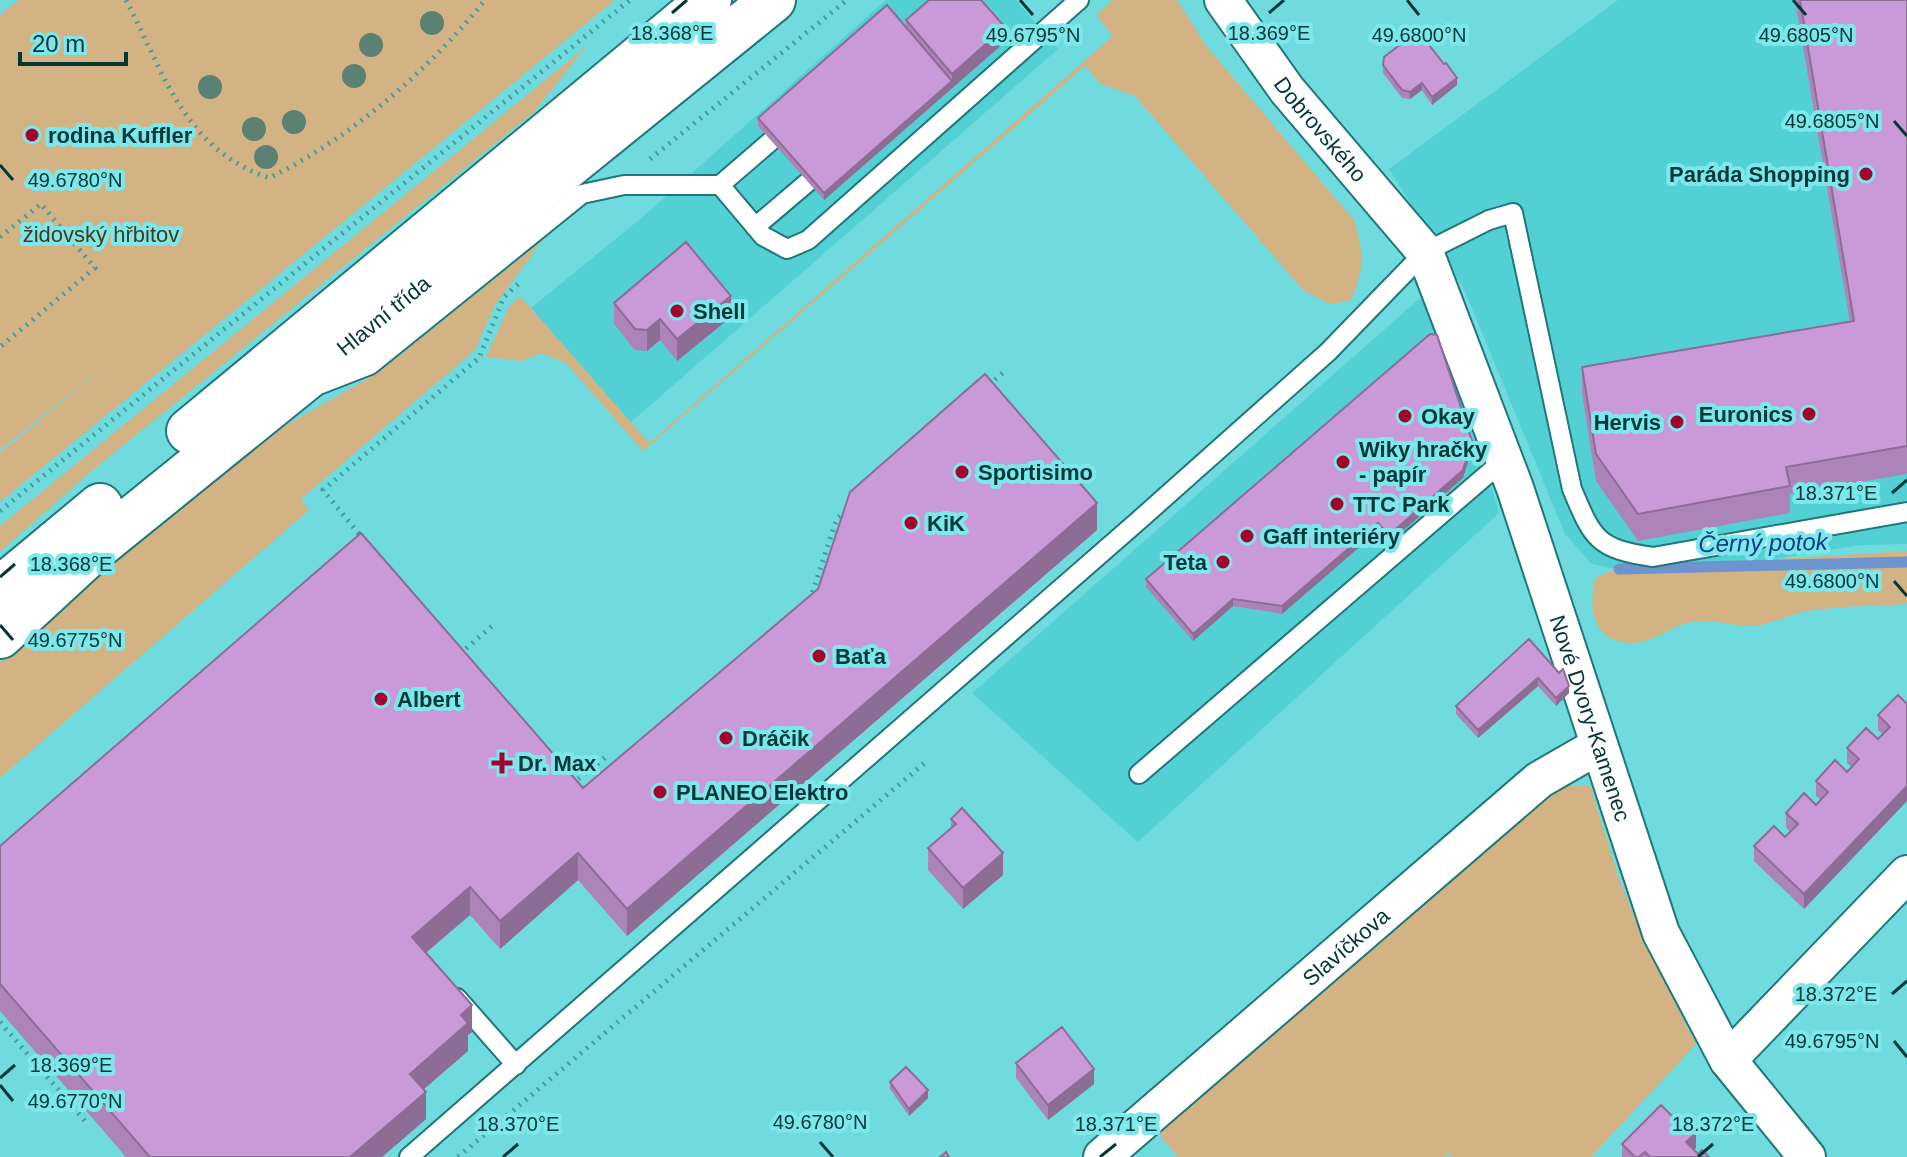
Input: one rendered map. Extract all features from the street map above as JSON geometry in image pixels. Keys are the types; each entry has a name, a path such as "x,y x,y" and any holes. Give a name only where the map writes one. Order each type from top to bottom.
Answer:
{"main road":[{"name":"Hlavní třída","path":"0,589 709,0"},
{"name":"Hlavní třída","path":"0,636 92,551 270,404 773,0"}],"street":[{"name":"Dobrovského","path":"1223,0 1287,90 1425,252"},
{"name":"Nové Dvory-Kamenec","path":"1425,252 1504,460 1661,933 1728,1060 1807,1157"},
{"name":"Slavíčkova","path":"1102,1157 1539,780 1598,746"},
{"path":"1728,1060 1907,874"}],"lane":[{"path":"720,185 763,236 787,249 808,240 941,110 1079,0"},
{"path":"270,404 370,365 582,194 624,185 720,185 771,141"},
{"path":"755,227 808,182"},
{"path":"409,1157 1304,374 1425,252 1489,220 1513,213 1572,489 1589,530 1616,552 1653,557 1907,512"},
{"path":"1139,774 1504,460"},
{"path":"445,984 516,1065"}],"path":[{"path":"126,0 171,92 196,131 240,168 269,178 305,160 384,101 456,36 485,0"},
{"path":"624,185 665,144 736,93 847,0"},
{"path":"0,511 627,1"},
{"path":"0,237 41,204 95,268 0,347"},
{"path":"371,548 323,490 479,358 504,297 525,278"},
{"path":"984,390 1006,370"},
{"path":"807,608 837,518 849,509"},
{"path":"450,662 492,626"},
{"path":"451,641 471,665"},
{"path":"562,792 607,756"},
{"path":"458,1157 927,761"},
{"path":"561,772 580,794"},
{"path":"0,1022 86,1122"}],"shaded area":[{"path":"886,0 1016,0 1058,49 630,423 531,308 645,215"},
{"path":"1618,0 1907,0 1907,544 1860,545 1659,578 1592,564 1565,534 1464,289 1389,169"},
{"path":"1428,296 1462,380 1499,513 1138,842 972,693 1419,299"}],"green space":[{"name":"židovský hřbitov","path":"18,0 615,0 0,502 0,453 108,363 0,450 0,15"},
{"path":"1113,0 1177,0 1207,47 1354,220 1361,261 1350,301 1329,304 1303,290 1135,96 1101,84 1085,66 643,451 566,363 541,353 522,361 486,357 509,307 520,296 649,443 1113,36 1096,15"},
{"path":"587,46 534,112 88,474 0,552 0,526"},
{"path":"543,240 495,305 475,350 301,499 309,510 0,778 0,662 171,512 262,439 379,372"},
{"path":"1907,551 1907,604 1814,610 1752,626 1693,622 1648,640 1629,643 1609,637 1602,631 1594,615 1596,578 1615,569"},
{"path":"1590,785 1617,873 1644,942 1696,1044 1591,1157 1452,1157 1448,1153 1444,1157 1178,1157 1151,1125 1556,786"}],"building":[{"path":"929,0 981,0 1005,27 952,74 906,20"},
{"name":"Paráda Shopping","path":"1800,0 1907,0 1907,446 1786,467 1790,486 1638,514 1596,454 1582,367 1854,321"},
{"path":"887,5 952,81 824,193 758,118"},
{"path":"1418,31 1457,78 1432,97 1422,83 1410,92 1402,90 1383,65 1384,57"},
{"name":"Shell","path":"686,242 731,296 677,339 660,319 647,330 635,329 614,303"},
{"name":"TTC Park","path":"1430,334 1437,335 1472,441 1463,470 1389,535 1378,523 1282,606 1233,599 1193,634 1146,579"},
{"path":"985,374 1097,503 627,909 578,853 500,921 470,887 412,937 472,1005 461,1015 468,1023 410,1074 426,1092 350,1157 150,1157 0,984 0,846 361,533 583,788 818,589 850,492"},
{"path":"1529,639 1559,673 1563,669 1569,686 1556,698 1538,678 1478,730 1456,706"},
{"path":"1898,695 1907,704 1907,786 1804,894 1754,846 1774,826 1785,837 1798,824 1786,813 1804,793 1816,805 1828,792 1816,781 1835,760 1847,772 1859,759 1847,748 1866,728 1878,739 1890,727 1878,715"},
{"path":"962,808 1003,853 963,888 928,848 956,824 951,819"},
{"path":"1062,1027 1094,1069 1048,1105 1016,1063"},
{"path":"906,1067 928,1090 909,1109 890,1082"},
{"path":"1661,1105 1674,1118 1677,1114 1696,1133 1686,1142 1698,1154 1702,1150 1709,1157 1650,1157 1645,1152 1635,1157 1622,1144"}],"waterway":[{"name":"Černý potok","path":"1619,569 1907,562"}],"place":[{"name":"rodina Kuffler","path":"32,135"},
{"name":"Paráda Shopping","path":"1866,174"},
{"name":"Shell","path":"677,311"},
{"name":"Euronics","path":"1809,414"},
{"name":"Okay","path":"1405,416"},
{"name":"Hervis","path":"1677,422"},
{"name":"Wiky hračky - papír","path":"1343,462"},
{"name":"Sportisimo","path":"962,472"},
{"name":"TTC Park","path":"1337,504"},
{"name":"KiK","path":"911,523"},
{"name":"Gaff interiéry","path":"1247,536"},
{"name":"Teta","path":"1223,562"},
{"name":"Baťa","path":"819,656"},
{"name":"Albert","path":"381,699"},
{"name":"Dráčik","path":"726,738"},
{"name":"Dr. Max","path":"502,763"},
{"name":"PLANEO Elektro","path":"660,792"}]}
